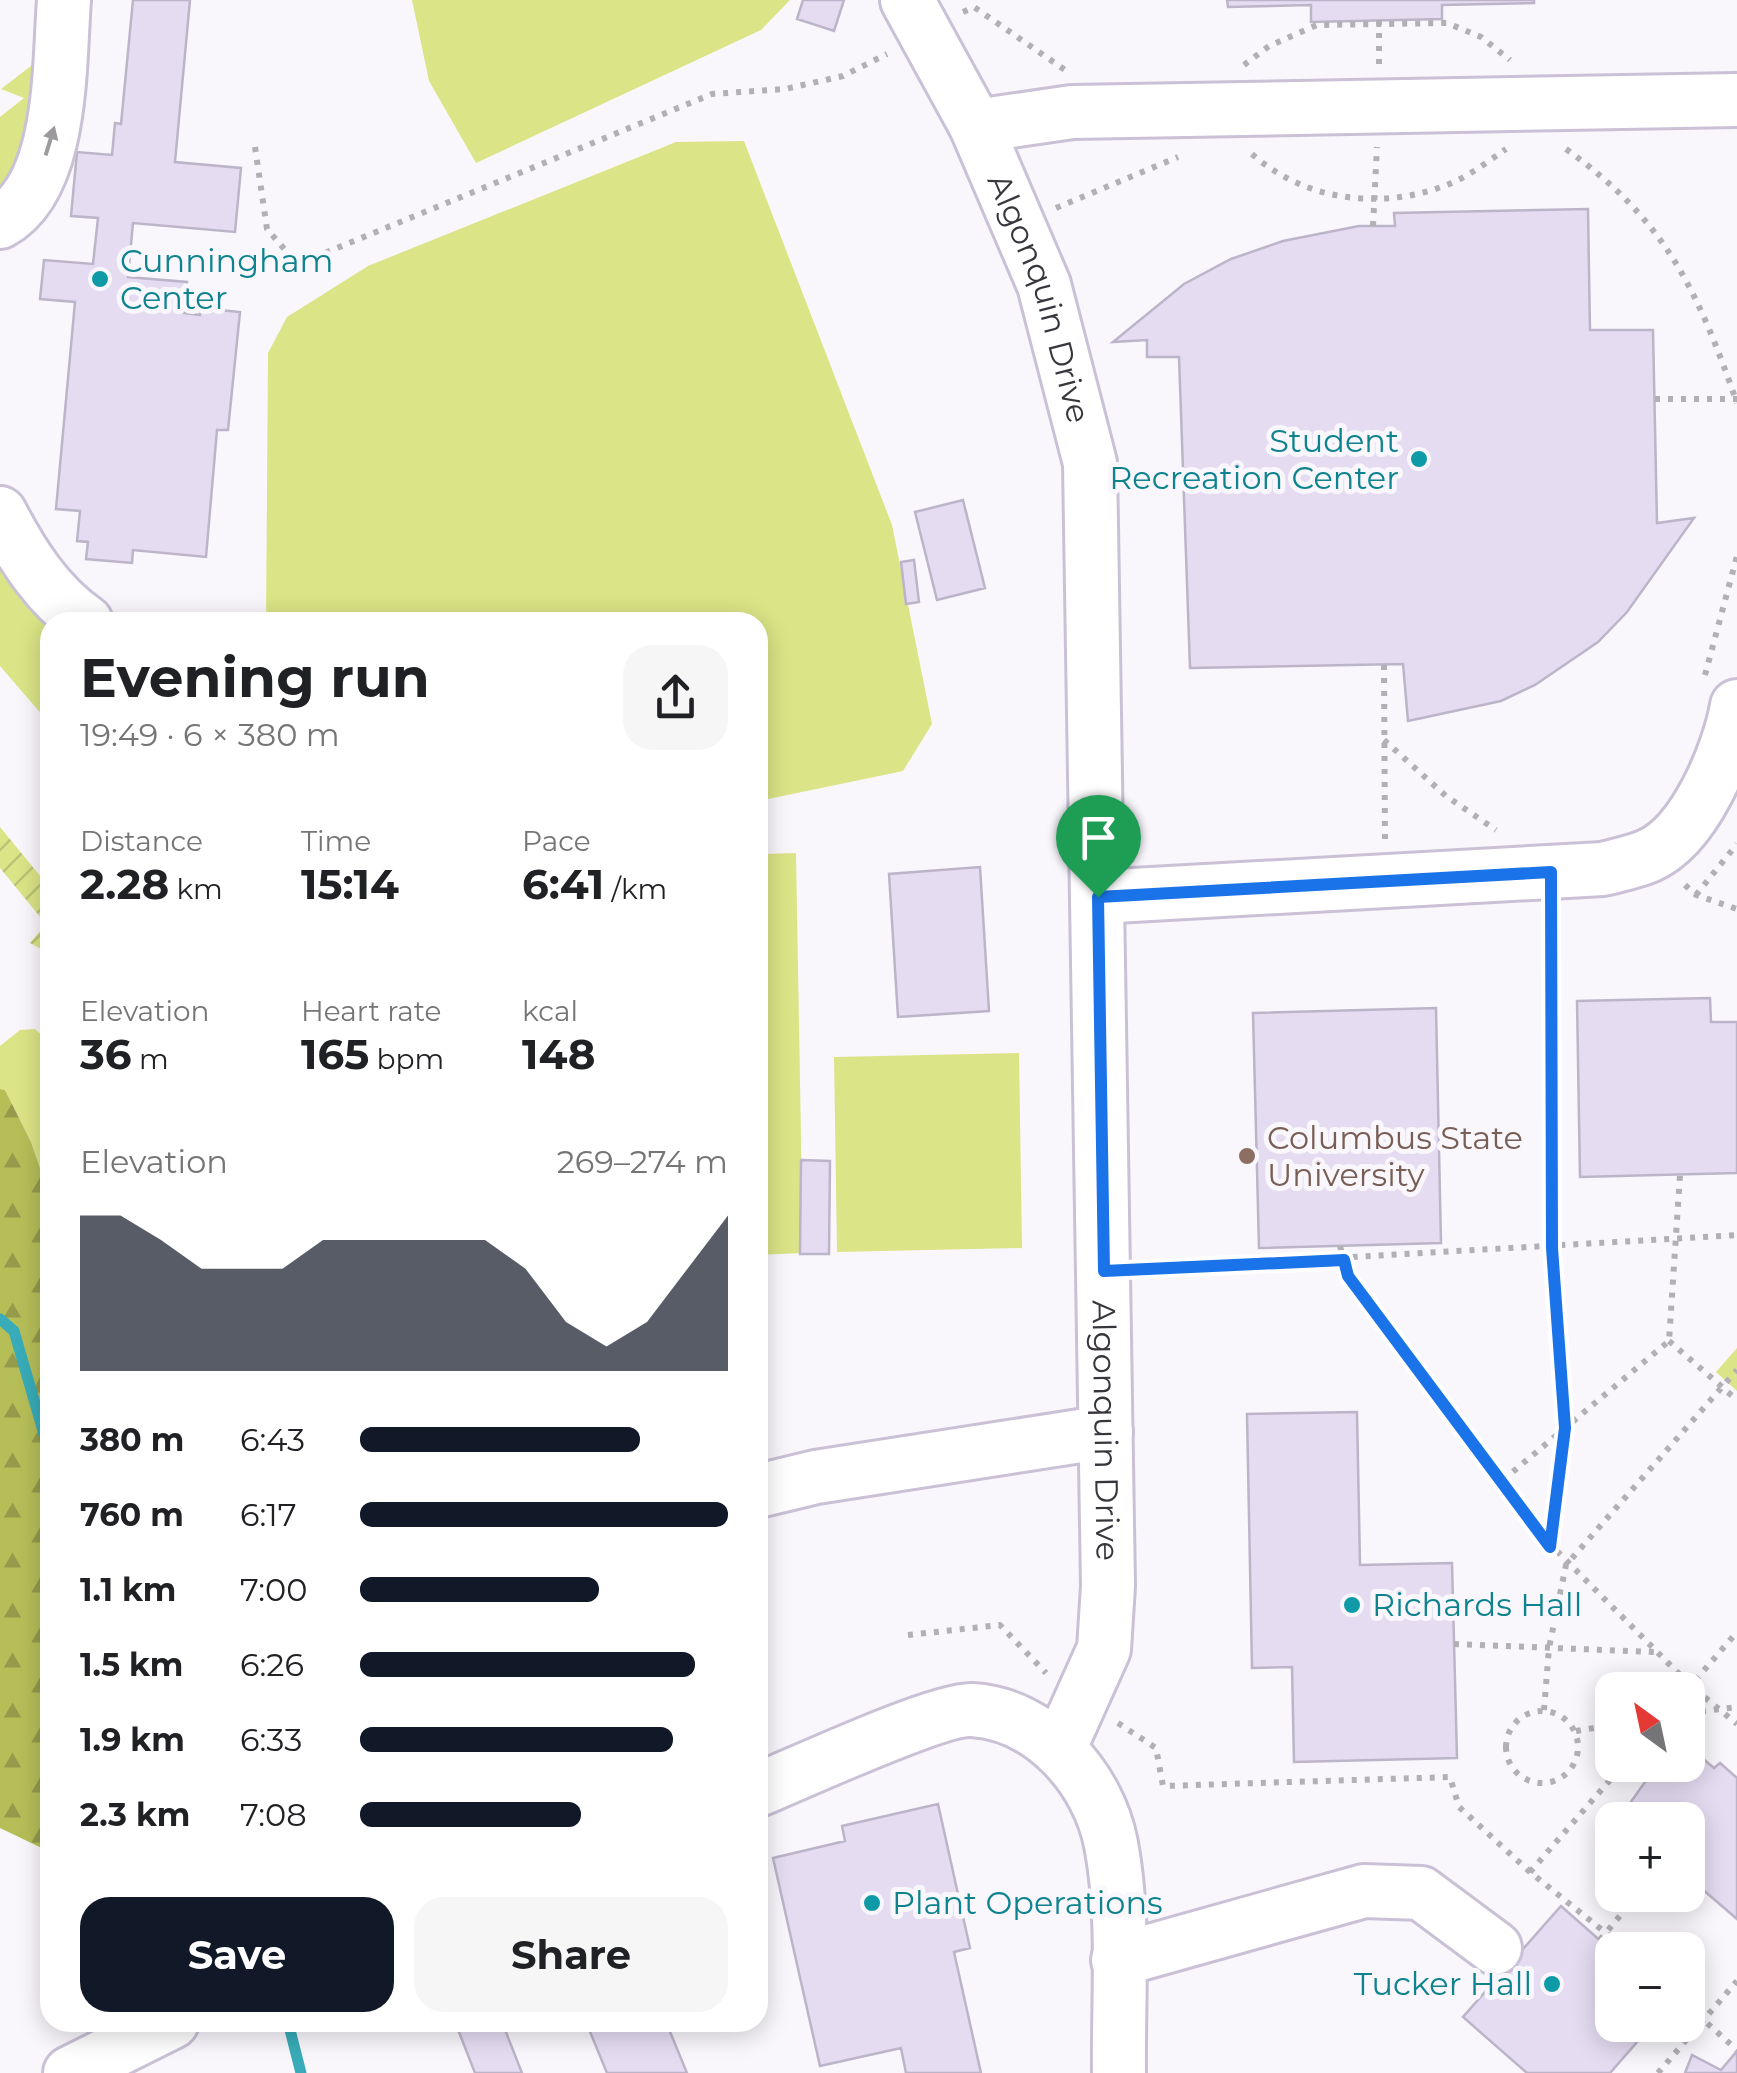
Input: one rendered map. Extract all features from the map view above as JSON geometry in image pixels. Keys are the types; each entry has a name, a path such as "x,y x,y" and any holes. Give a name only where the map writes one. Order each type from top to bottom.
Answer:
{"street":[{"path":"0,222 33,185 54,138 64,0"},
{"name":"Algonquin Drive","path":"916,16 976,126 1044,285 1090,464 1108,1586 1104,1649 1060,1747"},
{"path":"976,126 1072,112 1737,100"},
{"path":"0,513 23,556 59,601 73,612"},
{"path":"1098,897 1603,869 1652,855 1693,816 1731,740 1721,692"},
{"path":"768,1489 816,1477 1106,1432"},
{"path":"768,1786 970,1709 1029,1724 1060,1747 1089,1792 1110,1841 1118,1960 1118,2073"},
{"path":"1118,1960 1364,1891 1421,1893 1495,1948"},
{"path":"70,2073 152,2032"}],"path":[{"path":"256,147 267,228 293,259 315,258 712,94 786,89 843,76 916,16 974,7 1081,81"},
{"path":"1447,23 1481,37 1517,65 1523,74 1526,101 1530,132 1456,182 1374,199 1343,199 1292,181 1256,158 1233,134 1236,71 1269,46 1317,26 1447,23"},
{"path":"1565,148 1607,179 1657,230 1688,279 1736,400 1654,399"},
{"path":"1018,224 1179,156"},
{"path":"1721,692 1737,556"},
{"path":"1384,665 1385,882"},
{"path":"1384,740 1446,796 1505,836"},
{"path":"1696,896 1737,844"},
{"path":"1652,855 1696,896 1737,909"},
{"path":"1550,1547 1565,1428 1552,1248 1551,872"},
{"path":"1502,1480 1669,1341 1680,1175"},
{"path":"1104,1271 1737,1235"},
{"path":"1340,1246 1348,1276 1550,1547 1674,1672"},
{"path":"1669,1341 1737,1400"},
{"path":"1544,1710 1549,1648 1566,1565 1737,1370"},
{"path":"908,1635 1000,1626 1042,1669 1156,1748 1163,1786 1450,1777 1459,1807 1530,1872 1607,1932 1623,1912"},
{"path":"1703,1672 1737,1632"},
{"path":"1454,1644 1656,1652"},
{"path":"1705,1699 1737,1724"},
{"path":"1705,1711 1737,1707"},
{"path":"1544,1710 1564,1716 1576,1731 1580,1752 1566,1774 1549,1786 1530,1782 1516,1773 1505,1754 1507,1736 1516,1723 1544,1710"},
{"path":"1576,1731 1595,1727"},
{"path":"1530,1872 1608,1782"},
{"path":"1705,2019 1737,1981"},
{"path":"1705,2021 1737,2050"},
{"path":"1658,2073 1685,2042"}],"green space":[{"path":"412,0 790,0 761,30 476,163 429,81"},
{"path":"40,59 29,144 0,188 0,117 24,98 1,89"},
{"path":"744,141 892,525 932,724 903,771 768,799 768,612 266,612 268,353 287,317 368,266 676,142"},
{"path":"0,555 43,612 40,712 0,666"},
{"path":"0,827 40,876 40,917 0,868"},
{"path":"796,853 803,1253 768,1255 768,854"},
{"path":"40,931 40,948 30,943"},
{"path":"35,1029 40,1034 40,1168 5,1090 0,1089 0,1046 20,1030"},
{"path":"1019,1053 1022,1248 837,1252 834,1057"},
{"path":"0,1089 5,1090 40,1168 40,1847 0,1828"},
{"path":"1737,1348 1737,1391 1716,1372"}],"building":[{"name":"Cunningham Center","path":"133,0 190,0 175,162 241,168 235,232 133,223 128,277 187,282 184,313 200,315 200,308 240,312 228,430 217,430 206,557 133,550 132,563 86,559 88,542 77,541 80,511 56,509 75,302 40,299 44,260 93,264 98,218 71,216 77,152 112,155 115,123 121,124"},
{"path":"803,0 844,0 834,31 797,19"},
{"path":"1227,0 1534,3 1442,5 1442,19 1311,22 1311,5 1228,7"},
{"name":"Student Recreation Center","path":"1588,209 1590,330 1653,330 1657,523 1694,518 1627,612 1598,642 1535,685 1501,701 1408,721 1403,664 1190,668 1179,357 1147,357 1147,340 1113,342 1184,284 1231,259 1283,241 1359,226 1395,226 1394,213"},
{"path":"963,500 985,588 937,600 915,512"},
{"path":"914,560 919,602 906,604 901,562"},
{"path":"980,867 989,1011 898,1017 889,874"},
{"path":"1710,998 1711,1022 1737,1022 1737,1173 1580,1177 1577,1001"},
{"path":"1436,1008 1441,1243 1259,1248 1253,1013"},
{"path":"801,1160 830,1161 829,1254 800,1254"},
{"name":"Richards Hall","path":"1357,1412 1360,1565 1452,1563 1457,1758 1294,1762 1292,1667 1252,1668 1247,1414"},
{"path":"1705,1760 1714,1768 1720,1763 1737,1778 1737,1919 1705,1892 1705,1802 1631,1802 1645,1782 1705,1782"},
{"name":"Plant Operations","path":"938,1804 970,1948 954,1952 981,2073 906,2073 901,2048 820,2066 773,1858 845,1841 842,1826"},
{"name":"Tucker Hall","path":"1561,1906 1595,1936 1595,2042 1637,2042 1610,2073 1527,2073 1463,2017"},
{"path":"459,2032 506,2032 522,2073 475,2073"},
{"path":"590,2032 670,2032 687,2073 607,2073"},
{"path":"1737,2051 1737,2073 1685,2073 1692,2055 1721,2070"}],"waterway":[{"path":"0,1319 14,1331 40,1421"},
{"path":"291,2032 301,2073"}],"place":[{"name":"Cunningham Center","path":"100,279"},
{"name":"Student Recreation Center","path":"1419,459"},
{"name":"Columbus State University","path":"1247,1156"},
{"name":"Richards Hall","path":"1352,1605"},
{"name":"Plant Operations","path":"872,1903"},
{"name":"Tucker Hall","path":"1552,1984"}],"route":[{"path":"1551,872 1552,1248 1565,1428 1550,1547 1348,1276 1344,1260 1104,1271 1098,897 1551,872"}]}
